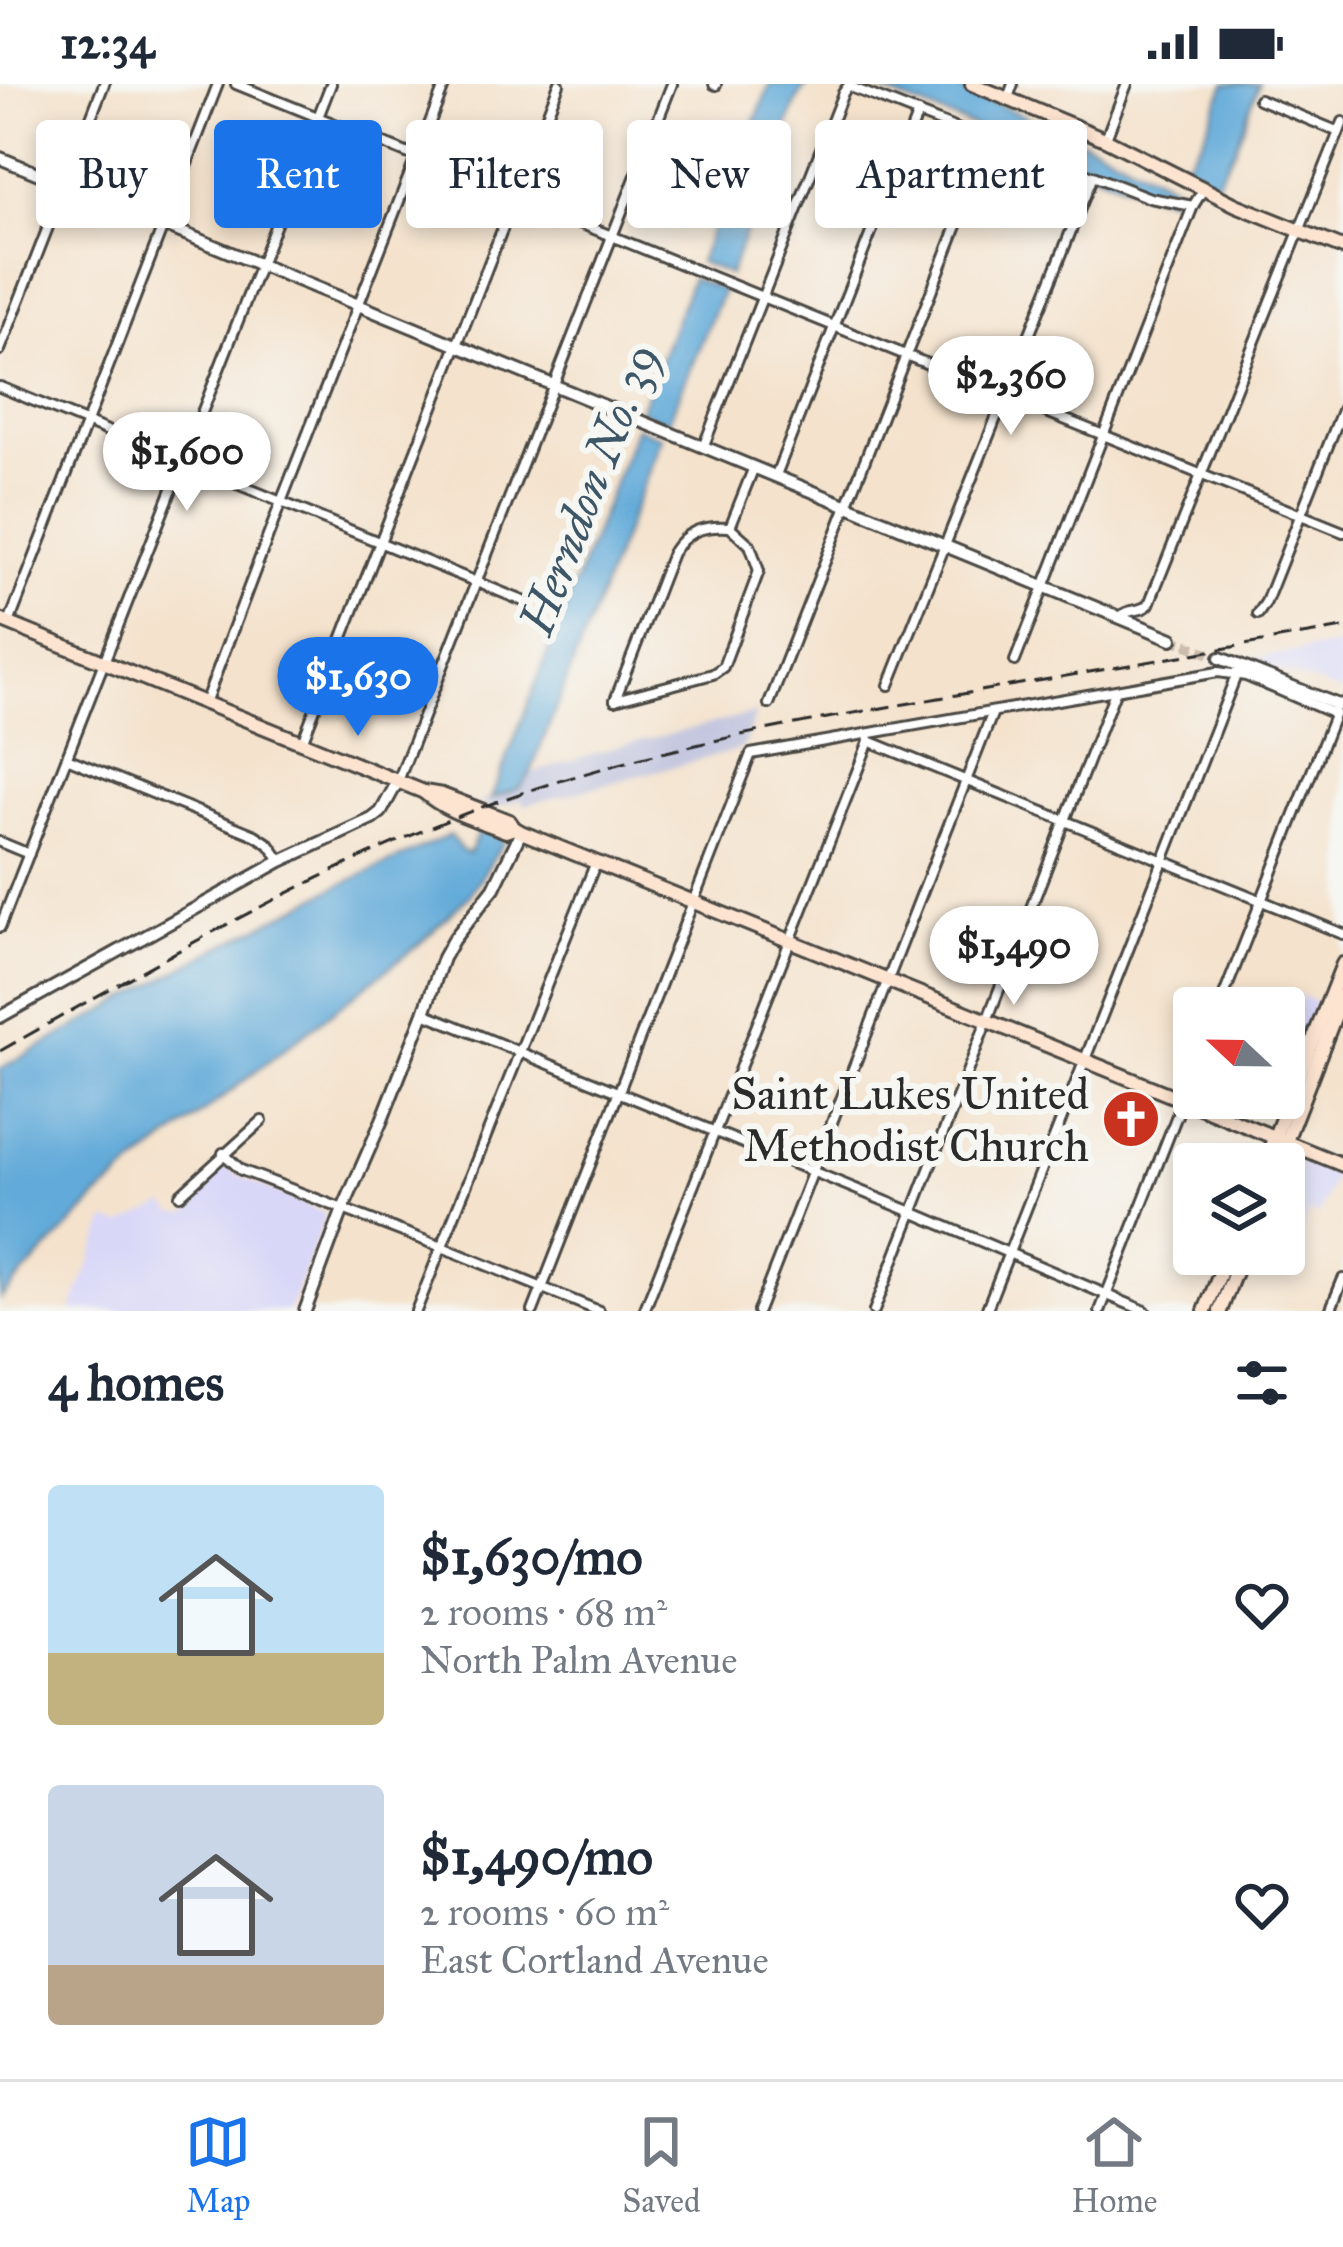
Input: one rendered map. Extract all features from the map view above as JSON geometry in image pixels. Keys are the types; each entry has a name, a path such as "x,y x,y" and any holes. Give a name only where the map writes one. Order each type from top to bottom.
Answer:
{"main road":[{"path":"972,84 1343,248"},
{"path":"5,621 398,781 437,803 512,828 1173,1097"},
{"path":"1280,1141 1343,964"},
{"path":"1280,1141 1343,995"},
{"path":"1226,1119 1343,1166"},
{"path":"1205,1311 1220,1275"},
{"path":"1220,1311 1234,1275"}],"street":[{"path":"90,120 104,84"},
{"path":"190,156 218,84"},
{"path":"236,84 406,153"},
{"path":"0,928 331,84"},
{"path":"431,120 445,84"},
{"path":"545,120 559,84"},
{"path":"658,120 672,84"},
{"path":"1008,98 1013,84"},
{"path":"1105,140 1127,84"},
{"path":"704,446 843,93 848,86 935,120"},
{"path":"1258,99 1339,132"},
{"path":"776,475 918,113"},
{"path":"1121,616 1149,604 1343,122"},
{"path":"0,158 36,173"},
{"path":"1087,174 1150,198 1193,206"},
{"path":"890,685 1093,176"},
{"path":"205,704 406,182"},
{"path":"1015,661 1197,186"},
{"path":"0,1017 281,861 381,812 398,781 627,199"},
{"path":"0,350 47,228"},
{"path":"5,621 162,228"},
{"path":"170,228 1172,638"},
{"path":"302,742 502,228"},
{"path":"593,228 1343,532"},
{"path":"769,704 957,228"},
{"path":"0,387 528,602"},
{"path":"1258,614 1343,408"},
{"path":"730,527 754,466"},
{"path":"730,527 750,545 759,571 723,667 713,674 615,700 672,553 682,538 698,529 730,527"},
{"path":"1220,658 1340,709"},
{"path":"532,1311 751,754 1218,672 1237,673 1284,691 1305,692"},
{"path":"986,1311 1237,673"},
{"path":"874,1311 1115,690"},
{"path":"1284,691 1340,709"},
{"path":"1228,987 1340,709"},
{"path":"758,1311 993,712"},
{"path":"868,737 1343,934"},
{"path":"644,1311 868,737"},
{"path":"68,758 255,836 269,844 281,861"},
{"path":"305,1311 443,958 494,888 512,828"},
{"path":"0,842 29,854"},
{"path":"416,1311 596,862"},
{"path":"424,1013 1145,1311"},
{"path":"1100,1311 1175,1119"},
{"path":"180,1195 262,1121"},
{"path":"223,1154 241,1170 598,1311"},
{"path":"1330,1311 1343,1279"}],"shaded area":[{"path":"1343,644 1343,693 1248,659"},
{"path":"756,713 742,749 525,805 520,799 494,809 479,803 520,788 530,774 611,748"},
{"path":"1305,998 1318,1003 1305,1036"},
{"path":"1305,1162 1335,1174 1319,1215 1309,1212 1305,1222"},
{"path":"223,1164 239,1176 326,1214 289,1311 71,1311 107,1220 121,1225 166,1204 173,1213 187,1214 196,1205 199,1186"}],"water":[{"path":"770,84 808,84 789,120 756,120"},
{"path":"863,84 949,84 1034,120 957,120"},
{"path":"1225,84 1259,84 1235,148 1215,184 1181,167 1202,140"},
{"path":"1087,142 1188,193 1176,199 1152,195 1087,170"},
{"path":"713,228 747,228 729,275 699,262"},
{"path":"692,278 723,290 668,422 640,411"},
{"path":"636,427 662,437 530,774 520,788 491,799"},
{"path":"480,829 501,837 503,843 469,896 418,945 128,1171 0,1299 0,1069 338,886 450,835 469,853"}],"tunnel":[{"path":"1172,639 1220,658"}],"railway":[{"path":"0,1051 305,884 431,827 550,784 771,729 1343,628"}],"place":[{"name":"Saint Lukes United Methodist Church","path":"1131,1119"}],"water label":[{"name":"Herndon No. 39","path":"589,489"}]}
